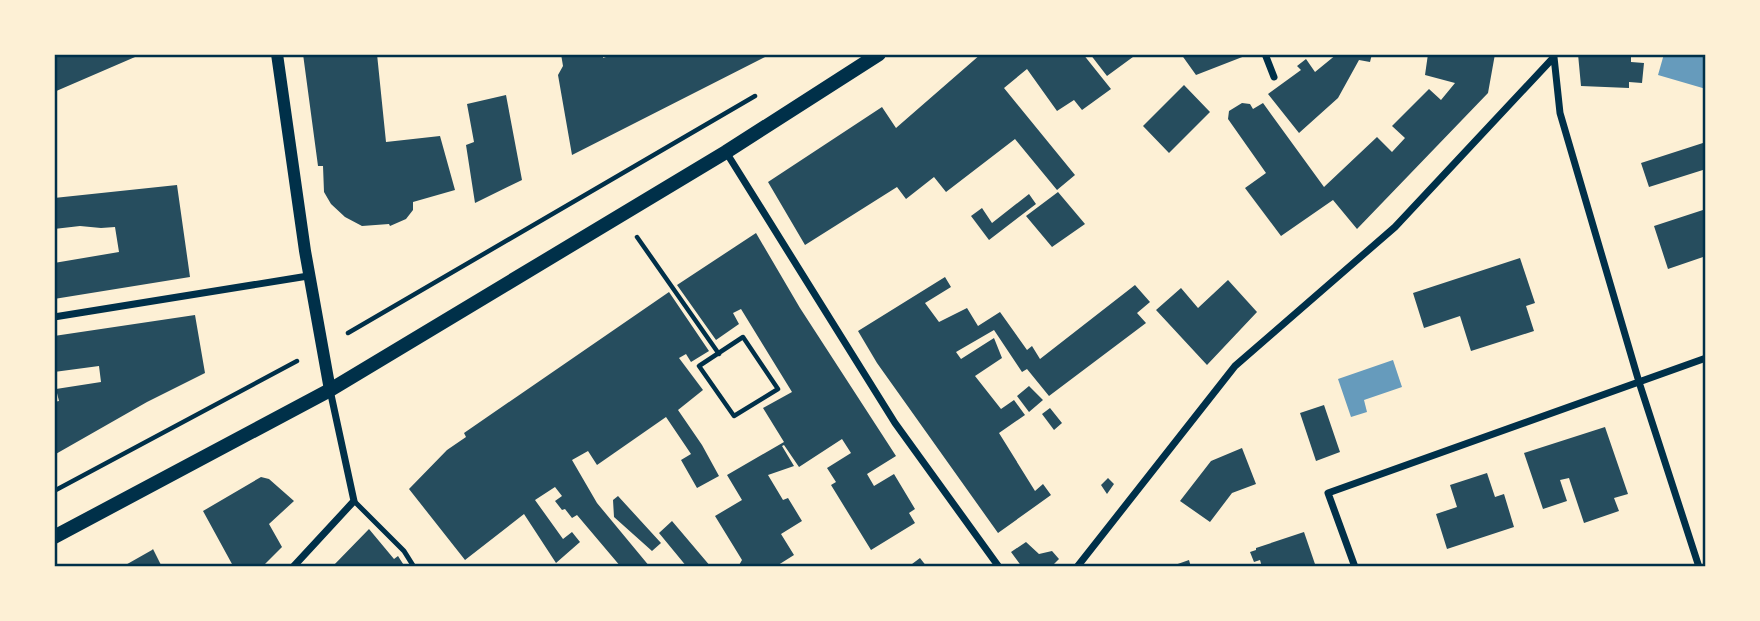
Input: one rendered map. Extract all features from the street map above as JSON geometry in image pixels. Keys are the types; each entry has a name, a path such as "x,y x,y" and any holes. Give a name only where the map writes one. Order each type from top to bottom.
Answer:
{"main road":[{"path":"54,537 330,390 622,216 880,54"}],"street":[{"path":"277,54 304,251 321,349 355,501 293,567"},
{"path":"1265,54 1274,77"},
{"path":"1553,55 1560,113 1639,382 1699,567"},
{"path":"1077,567 1235,366 1395,227 1553,55"},
{"path":"726,152 895,423 999,567"},
{"path":"54,317 309,276"},
{"path":"1355,567 1328,493 1706,358"}],"lane":[{"path":"355,501 404,551 414,567"}],"path":[{"path":"54,491 321,349 707,123"},
{"path":"622,216 719,354"},
{"path":"743,337 778,389 734,416 699,366 719,354 743,337"}],"water":[{"path":"1664,54 1706,55 1706,89 1658,75"},
{"path":"1393,360 1402,387 1364,400 1367,412 1351,417 1338,379"}],"building":[{"path":"54,54 142,54 54,92"},
{"path":"303,54 377,54 386,142 440,136 455,190 413,202 413,210 406,219 390,226 362,226 345,217 331,204 324,192 323,166 318,166"},
{"path":"561,54 603,54 603,58 615,54 771,54 572,155 558,75 563,66"},
{"path":"981,54 1083,54 1111,89 1082,110 1074,100 1057,111 1027,69 1004,88 1075,175 1057,190 1015,139 946,192 934,177 906,199 897,187 805,245 768,182 882,107 896,128"},
{"path":"1090,54 1137,54 1107,76"},
{"path":"1181,54 1250,54 1196,75"},
{"path":"1337,54 1372,54 1370,62 1359,60 1338,98 1299,133 1268,94 1301,70 1297,66 1306,59 1315,72"},
{"path":"1428,54 1495,54 1488,93 1357,229 1333,200 1281,236 1245,188 1266,173 1228,119 1229,111 1242,103 1250,104 1253,109 1263,103 1324,187 1377,137 1392,152 1405,138 1392,126 1429,89 1441,100 1455,83 1425,75"},
{"path":"1578,54 1631,54 1631,62 1644,63 1642,83 1629,82 1629,88 1581,86"},
{"path":"1184,85 1210,112 1169,153 1143,126"},
{"path":"506,95 522,180 475,203 466,145 474,142 467,104"},
{"path":"1706,142 1706,169 1649,187 1641,163"},
{"path":"177,185 190,277 54,299 54,263 119,252 115,227 80,226 54,229 54,198"},
{"path":"1058,192 1085,224 1052,247 1026,216"},
{"path":"1029,194 1036,204 989,240 971,216 982,208 992,223"},
{"path":"1706,209 1706,256 1668,269 1654,226"},
{"path":"756,233 800,308 896,456 867,474 874,486 894,474 915,509 909,513 915,523 871,550 831,485 836,482 827,468 851,453 842,439 799,467 784,445 782,446 794,466 768,475 783,500 788,498 802,521 781,534 794,555 775,567 738,567 742,560 715,516 742,500 727,475 784,442 763,408 792,392 741,309 733,313 739,324 716,340 677,285"},
{"path":"1520,258 1535,303 1526,306 1534,331 1471,351 1460,316 1424,328 1413,293"},
{"path":"945,277 951,287 925,303 939,322 967,308 978,326 1000,312 1027,350 1032,346 1040,359 1135,285 1150,302 1137,313 1146,323 1049,396 1027,369 1022,372 994,330 956,352 961,359 994,338 1002,358 975,376 1001,409 1014,400 1025,415 999,433 1035,491 1043,484 1051,495 998,533 877,363 858,331"},
{"path":"1228,280 1257,312 1207,365 1156,310 1181,288 1198,308"},
{"path":"669,292 709,351 691,362 686,354 679,358 703,390 678,410 719,476 697,488 681,460 691,454 666,417 597,465 588,451 572,460 597,503 650,567 621,567 577,515 572,518 565,509 562,510 555,501 562,496 555,487 535,500 563,539 572,532 580,542 556,563 524,514 465,560 409,489 447,450 466,437 464,433"},
{"path":"195,315 205,373 147,402 54,455 54,402 59,401 56,389 101,382 99,366 54,372 54,336"},
{"path":"1029,386 1043,400 1029,412 1017,396"},
{"path":"1324,405 1340,452 1316,461 1300,413"},
{"path":"1050,408 1062,423 1054,430 1042,414"},
{"path":"1605,427 1628,494 1614,498 1619,511 1584,523 1569,478 1560,480 1567,501 1543,509 1524,453"},
{"path":"1242,448 1256,484 1232,493 1210,522 1180,501 1211,461"},
{"path":"1487,473 1495,497 1504,494 1514,527 1447,549 1436,514 1457,507 1450,485"},
{"path":"261,477 269,479 294,501 269,524 282,547 262,567 229,567 232,564 203,511"},
{"path":"1108,478 1114,484 1107,494 1101,485"},
{"path":"618,496 661,543 652,551 614,517 613,500"},
{"path":"672,521 711,567 687,567 659,533"},
{"path":"369,529 394,559 398,556 405,567 332,567"},
{"path":"1304,532 1316,567 1262,567 1260,560 1254,562 1250,552 1256,548"},
{"path":"1026,542 1039,554 1052,551 1059,559 1051,567 1022,567 1011,552"},
{"path":"152,550 162,567 122,567"},
{"path":"920,558 927,567 908,567"},
{"path":"1189,560 1191,567 1172,567 1172,566"}]}
